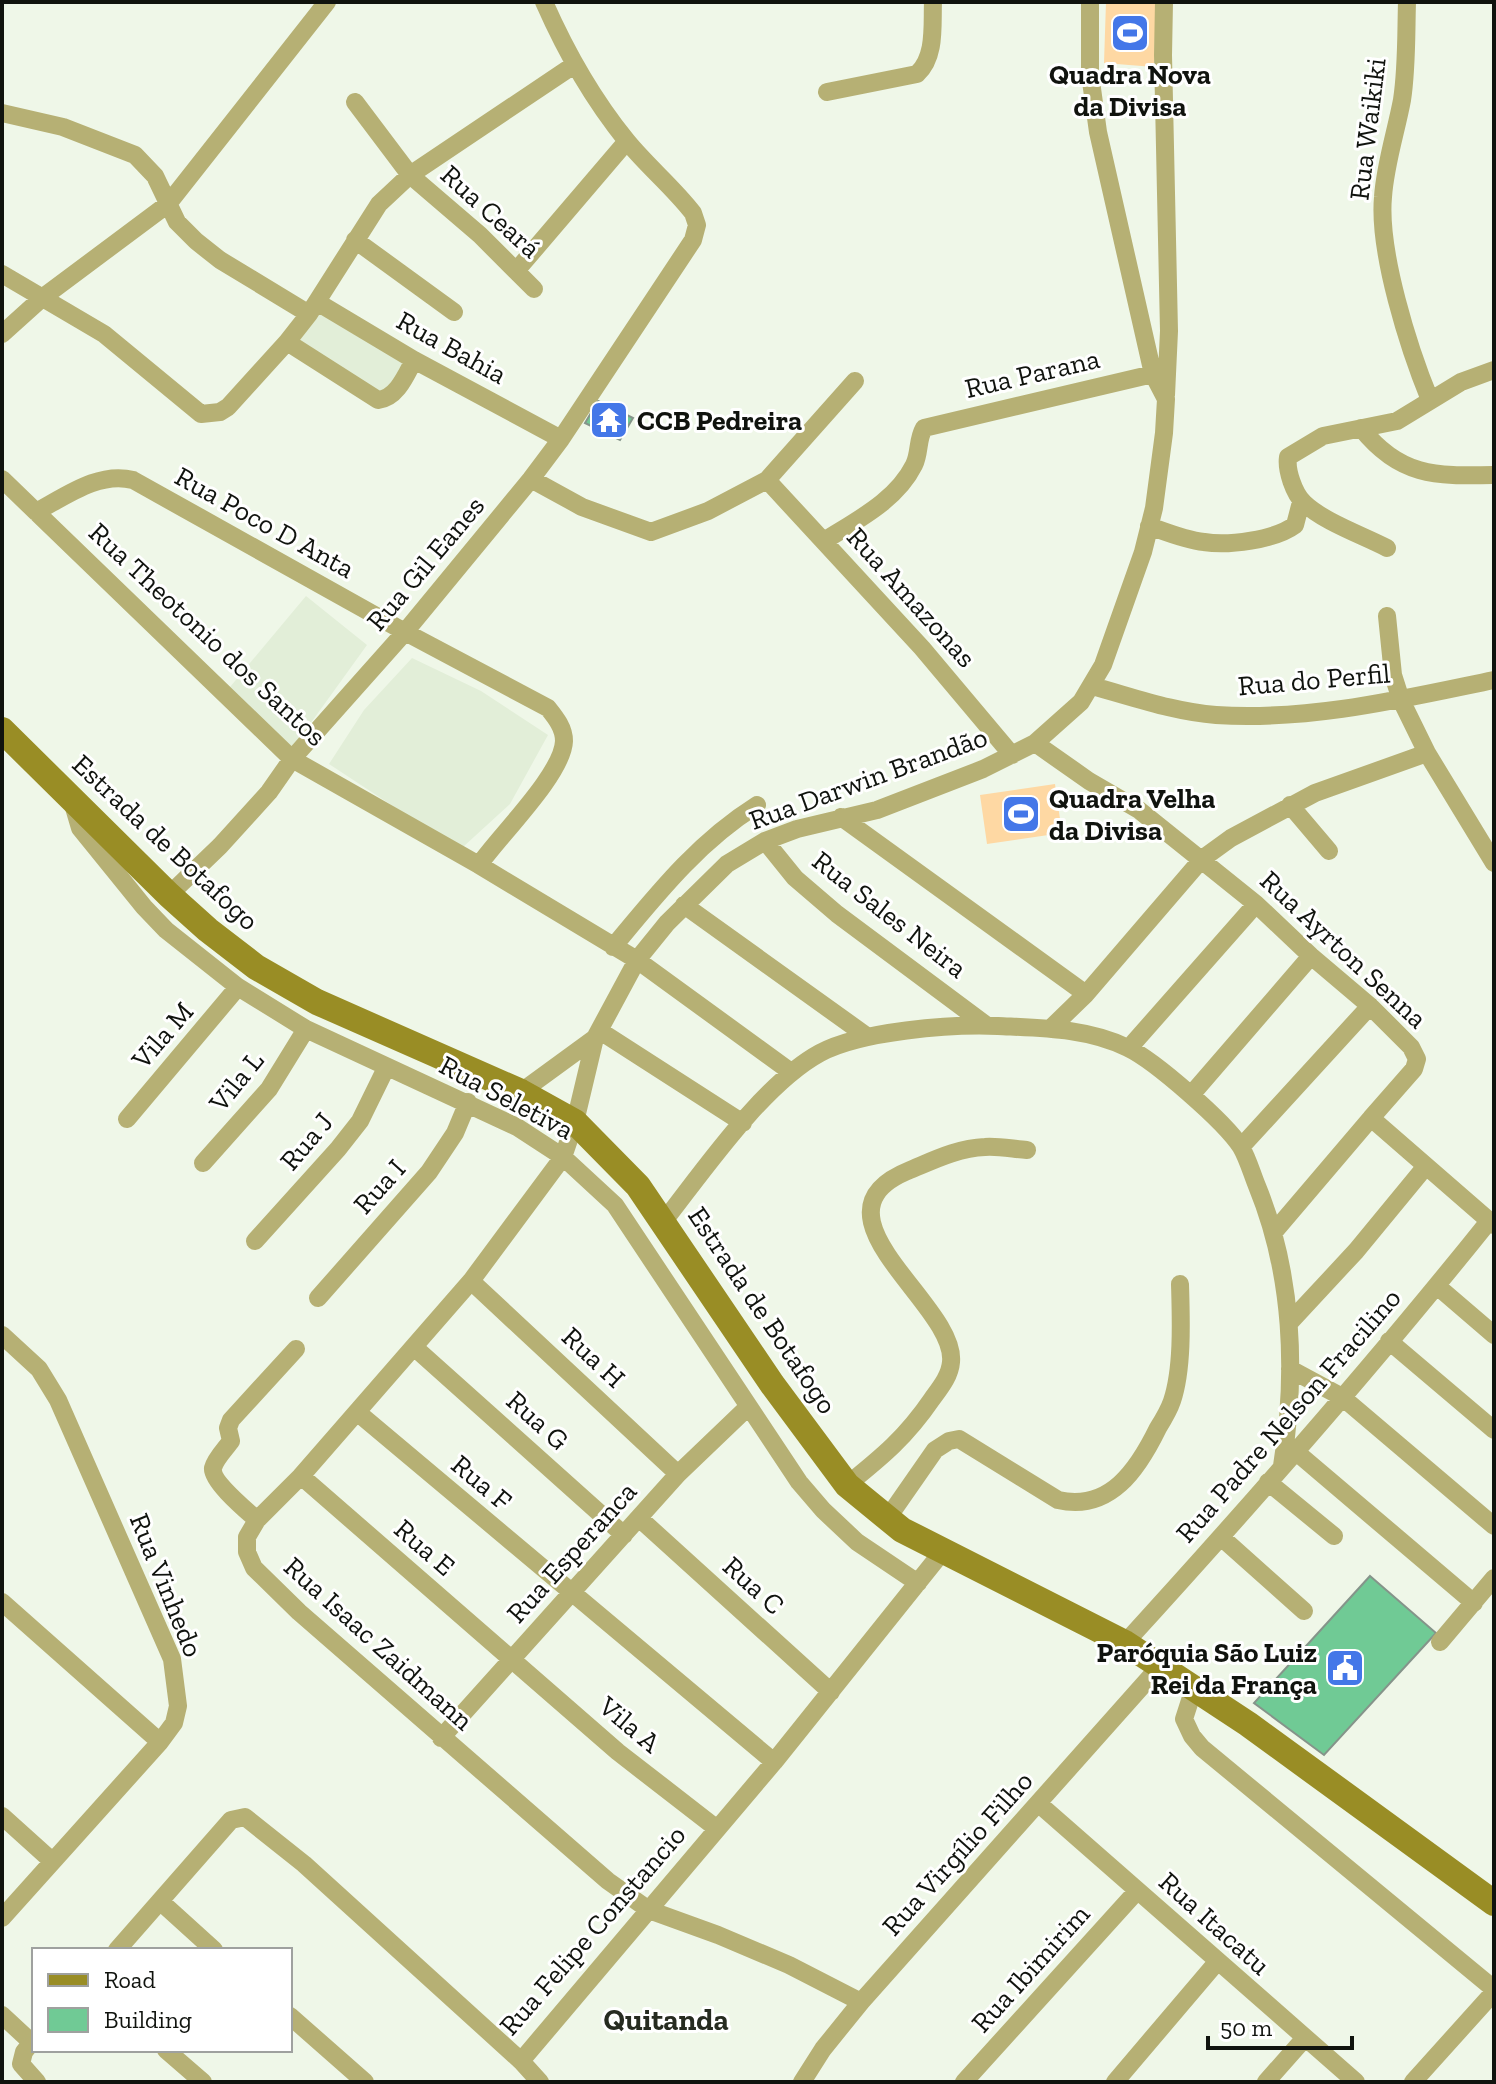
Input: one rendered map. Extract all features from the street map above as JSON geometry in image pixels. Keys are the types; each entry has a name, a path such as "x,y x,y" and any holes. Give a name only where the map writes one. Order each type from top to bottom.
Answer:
{"main road":[{"name":"Estrada de Botafogo","path":"2,730 169,895 256,967 317,1002 521,1092 575,1122 638,1186 772,1384 847,1485 887,1519 943,1551 1125,1643 1194,1688 1494,1903"}],"street":[{"path":"2,334 42,298 168,204 327,2"},
{"path":"516,271 627,141 574,65 544,2"},
{"path":"827,92 910,76 924,68 930,56 933,2"},
{"path":"1090,2 1090,74 1098,132 1153,374 1166,399"},
{"name":"Rua Darwin Brandão","path":"521,1092 597,1034 637,960 684,905 727,864 765,841 841,817 877,810 935,789 1012,755 1035,743 1074,708 1092,686 1126,603 1149,526 1160,466 1169,331 1164,2"},
{"name":"Rua Waikiki","path":"1407,2 1403,96 1383,197 1384,226 1404,322 1430,400"},
{"path":"2,274 104,334 201,414 220,412 236,399 287,342 313,308 379,204 410,175 574,65"},
{"name":"Rua Ceará","path":"355,102 410,175 480,235 534,289"},
{"name":"Rua Bahia","path":"2,113 63,127 135,155 155,176 177,222 205,249 561,439"},
{"name":"Rua Gil Eanes","path":"169,895 220,846 269,792 292,759 405,632 531,479 693,240 697,225 693,213 627,141"},
{"path":"355,240 454,312"},
{"path":"287,342 378,400 387,399 393,393 414,360"},
{"path":"1149,526 1203,542 1221,543 1268,537 1295,525 1301,502 1287,466 1291,454 1323,436 1397,421 1461,382 1494,370"},
{"name":"Rua Parana","path":"824,541 895,492 916,462 924,428 1153,374"},
{"path":"531,479 582,507 651,532 708,511 767,480 855,381"},
{"path":"1361,428 1390,459 1411,467 1444,475 1494,475"},
{"name":"Rua Poco D Anta","path":"36,512 97,481 122,477 133,480 548,708 558,720 564,739 561,758 479,865"},
{"name":"Rua Theotonio dos Santos","path":"2,479 292,759 479,865 637,960 791,1072"},
{"name":"Rua Amazonas","path":"767,480 932,659 1012,755"},
{"path":"1301,502 1387,548"},
{"path":"1387,616 1393,675 1401,700 1427,753 1494,863"},
{"path":"1494,674 1494,681"},
{"name":"Rua do Perfil","path":"1092,686 1171,708 1216,715 1291,715 1338,711 1494,681"},
{"name":"Rua Ayrton Senna","path":"1035,743 1089,781 1139,810 1202,859 1370,1006 1411,1047 1417,1059 1414,1069 1371,1118"},
{"path":"1051,1028 1086,994 1202,859 1231,838 1315,793 1427,753"},
{"name":"Rua Seletiva","path":"72,801 80,828 144,907 166,930 238,987 306,1029 517,1127 563,1157 615,1205 799,1482 857,1542 918,1583"},
{"path":"613,947 707,841 757,805"},
{"path":"1290,805 1329,851"},
{"path":"841,817 1086,994"},
{"name":"Rua Sales Neira","path":"765,841 795,878 837,914 986,1025"},
{"path":"1129,1048 1256,904"},
{"path":"684,905 868,1037"},
{"path":"1191,1095 1311,956"},
{"name":"Vila M","path":"127,1119 238,987"},
{"path":"1241,1147 1370,1006"},
{"path":"664,1221 743,1123 791,1072 821,1052 868,1037 986,1025 1051,1028 1093,1036 1129,1048 1191,1095 1241,1147 1274,1232 1290,1322 1290,1412 1282,1466"},
{"name":"Vila L","path":"203,1163 269,1089 306,1029"},
{"path":"296,1349 231,1420 228,1428 231,1441 213,1466 219,1483 257,1520 301,1476 471,1281 563,1157 597,1034 743,1123"},
{"name":"Rua J","path":"255,1241 360,1121 386,1068"},
{"name":"Rua I","path":"318,1298 429,1172 455,1133 468,1102"},
{"path":"1274,1232 1371,1118 1491,1223"},
{"path":"847,1485 896,1446 914,1426 951,1366 952,1349 945,1334 898,1272 877,1234 870,1217 871,1203 877,1189 891,1177 951,1153 986,1147 1027,1150"},
{"path":"563,1157 587,1152 614,1161"},
{"path":"1290,1322 1356,1251 1426,1166"},
{"name":"Rua Padre Nelson Fracilino","path":"1125,1643 1221,1537 1491,1223"},
{"name":"Rua H","path":"471,1281 678,1474"},
{"path":"887,1519 935,1450 959,1439 1058,1500 1076,1504 1091,1502 1111,1492 1143,1459 1172,1401 1182,1331 1180,1284"},
{"path":"1437,1286 1494,1335"},
{"name":"Rua Vinhedo","path":"2,1335 39,1369 58,1400 172,1659 178,1706 174,1723 160,1742 2,1918"},
{"path":"1389,1341 1494,1430"},
{"name":"Rua G","path":"414,1347 624,1535"},
{"path":"1290,1369 1342,1397 1494,1526"},
{"name":"Rua Esperanca","path":"441,1738 678,1474 748,1407"},
{"name":"Rua F","path":"357,1412 774,1762"},
{"path":"1295,1451 1474,1603"},
{"name":"Rua E","path":"301,1476 513,1659"},
{"path":"1268,1482 1334,1536"},
{"name":"Rua C","path":"639,1518 831,1692"},
{"name":"Rua Isaac Zaidmann","path":"257,1520 247,1537 247,1552 254,1568 441,1738 608,1881 649,1910 789,1965 861,2002"},
{"path":"1221,1537 1304,1611"},
{"name":"Rua Felipe Constancio","path":"161,1902 231,1820 240,1816 250,1819 304,1864 521,2061 774,1762 943,1551"},
{"path":"1440,1642 1494,1578"},
{"path":"2,1602 160,1742"},
{"name":"Vila A","path":"513,1659 618,1752 716,1828"},
{"name":"Rua Virgílio Filho","path":"802,2082 823,2049 861,2002 1160,1666"},
{"path":"1194,1688 1184,1719 1202,1748 1494,1990 1413,2082"},
{"name":"Rua Itacatu","path":"1039,1804 1356,2082"},
{"path":"2,1816 52,1861"},
{"name":"Rua Ibimirim","path":"964,2082 1137,1891"},
{"path":"119,1948 161,1902 212,1948"},
{"path":"1115,2082 1217,1962"},
{"path":"2,2015 32,2040 21,2064 37,2082"},
{"path":"292,2018 365,2082"},
{"path":"1266,2082 1304,2039"},
{"path":"168,2052 203,2082"},
{"path":"521,2061 540,2082"}],"shaded area":[{"name":"Quadra Nova da Divisa","path":"1106,2 1156,2 1154,67 1104,63"},
{"path":"317,308 406,365 382,397 295,345"},
{"path":"306,596 367,645 292,749 230,687"},
{"path":"412,658 481,691 548,735 510,804 463,847 329,764 364,710"},
{"name":"Quadra Velha da Divisa","path":"1055,784 1062,833 987,844 980,795"}],"building":[{"name":"CCB Pedreira","path":"598,401 633,418 620,440 585,423"},
{"name":"Paróquia São Luiz Rei da França","path":"1370,1576 1436,1633 1324,1755 1254,1703"}],"place":[{"name":"Quadra Nova da Divisa","path":"1130,33"},
{"name":"CCB Pedreira","path":"609,420"},
{"name":"Quadra Velha da Divisa","path":"1021,814"},
{"name":"Paróquia São Luiz Rei da França","path":"1345,1668"}],"district":[{"name":"Quitanda","path":"666,2020"}]}
